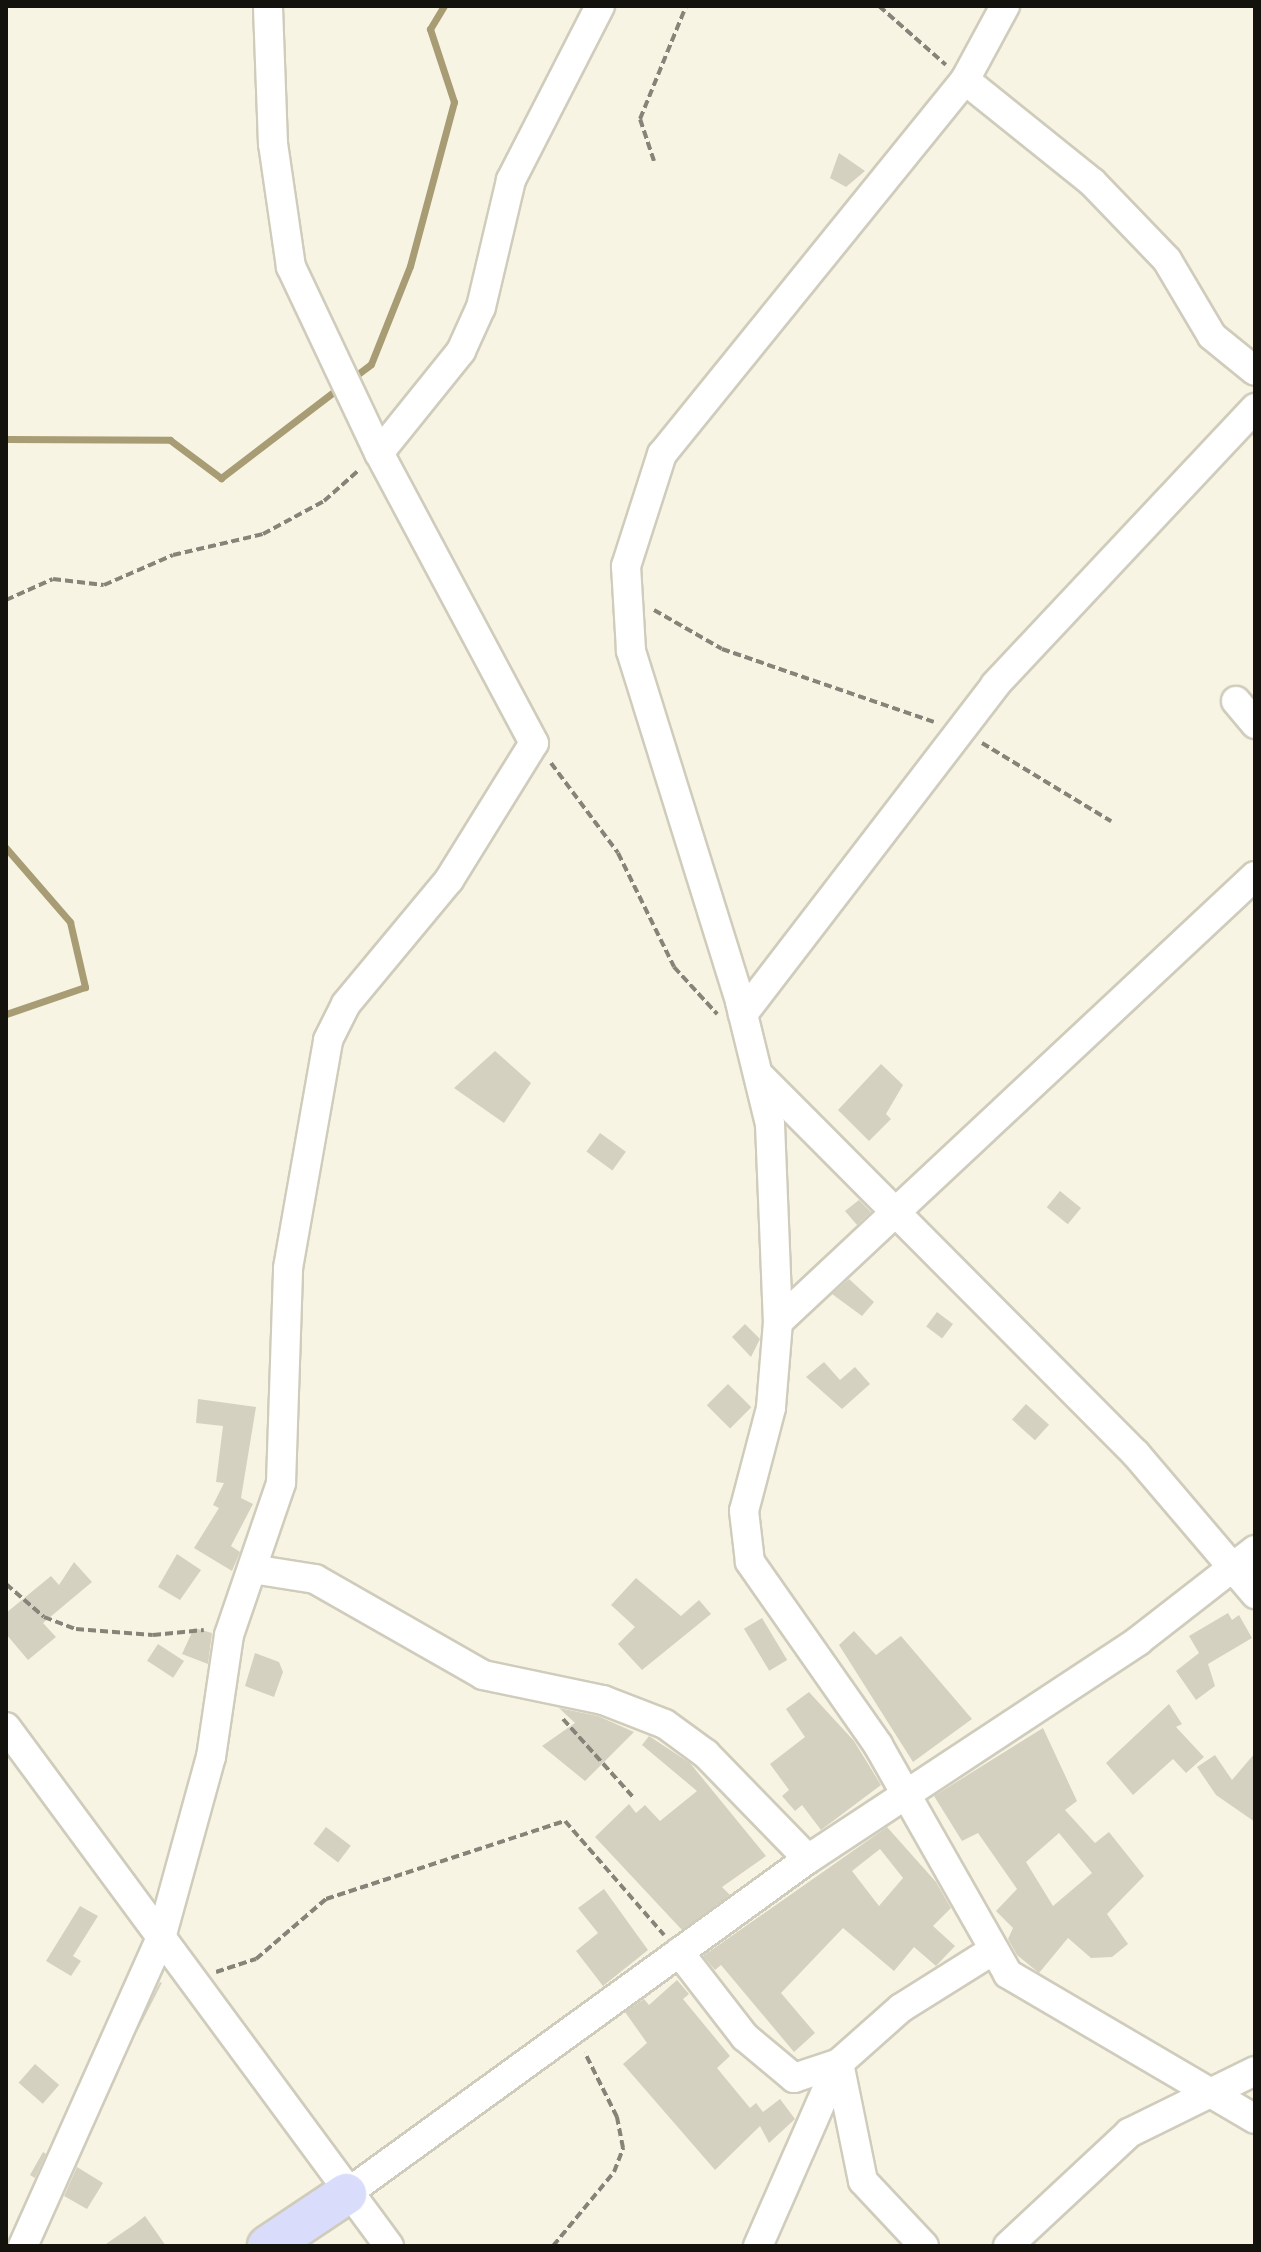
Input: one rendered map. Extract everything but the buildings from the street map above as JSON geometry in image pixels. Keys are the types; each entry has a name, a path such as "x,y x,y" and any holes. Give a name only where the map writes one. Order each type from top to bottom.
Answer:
{"street":[{"path":"23,2246 161,1938 211,1757 225,1656 281,1483 288,1268 328,1040 346,1004 449,880 534,743 379,453 289,253 273,144 268,6"},
{"path":"379,453 461,351 481,307 511,180 600,6"},
{"path":"1005,6 965,80 662,454 632,530 626,591 631,651 743,1014 759,1075 775,1179 778,1322 771,1408 744,1541 759,1582 878,1745 992,1951 1025,1989 1255,2119"},
{"path":"965,80 1092,182 1167,260 1212,336 1255,371"},
{"path":"743,1014 963,731 995,685 1255,408"},
{"path":"1236,701 1255,724"},
{"path":"778,1322 1255,876"},
{"path":"759,1075 896,1212 987,1313 1136,1454 1231,1570 1255,1594"},
{"path":"268,2246 574,2033 808,1859 1138,1641 1255,1550"},
{"path":"252,1569 315,1579 457,1663 536,1691 603,1700 665,1724 718,1765 808,1859"},
{"path":"6,1727 346,2194 389,2246"},
{"path":"679,1952 777,2070 802,2077 839,2063 901,2008 992,1951"},
{"path":"758,2246 839,2063"},
{"path":"839,2063 863,2181 924,2246"},
{"path":"1008,2246 1129,2133 1205,2092 1255,2071"}],"path":[{"path":"654,161 640,119 686,6"},
{"path":"879,6 965,80"},
{"path":"6,600 53,579 104,585 173,555 263,534 324,501 379,453"},
{"path":"626,591 722,649 963,731 1111,821"},
{"path":"534,743 618,853 674,967 750,1042"},
{"path":"6,1584 56,1623 115,1635 196,1632 239,1613"},
{"path":"536,1691 634,1798"},
{"path":"191,1978 256,1959 326,1899 567,1821 679,1952"},
{"path":"553,2246 614,2172 623,2148 617,2117 574,2033"}],"waterway":[{"path":"350,380 371,364 410,266 454,102 430,29 444,6"},
{"path":"6,439 170,440 221,478 340,387"},
{"path":"6,848 70,922 85,987 6,1014"}]}
